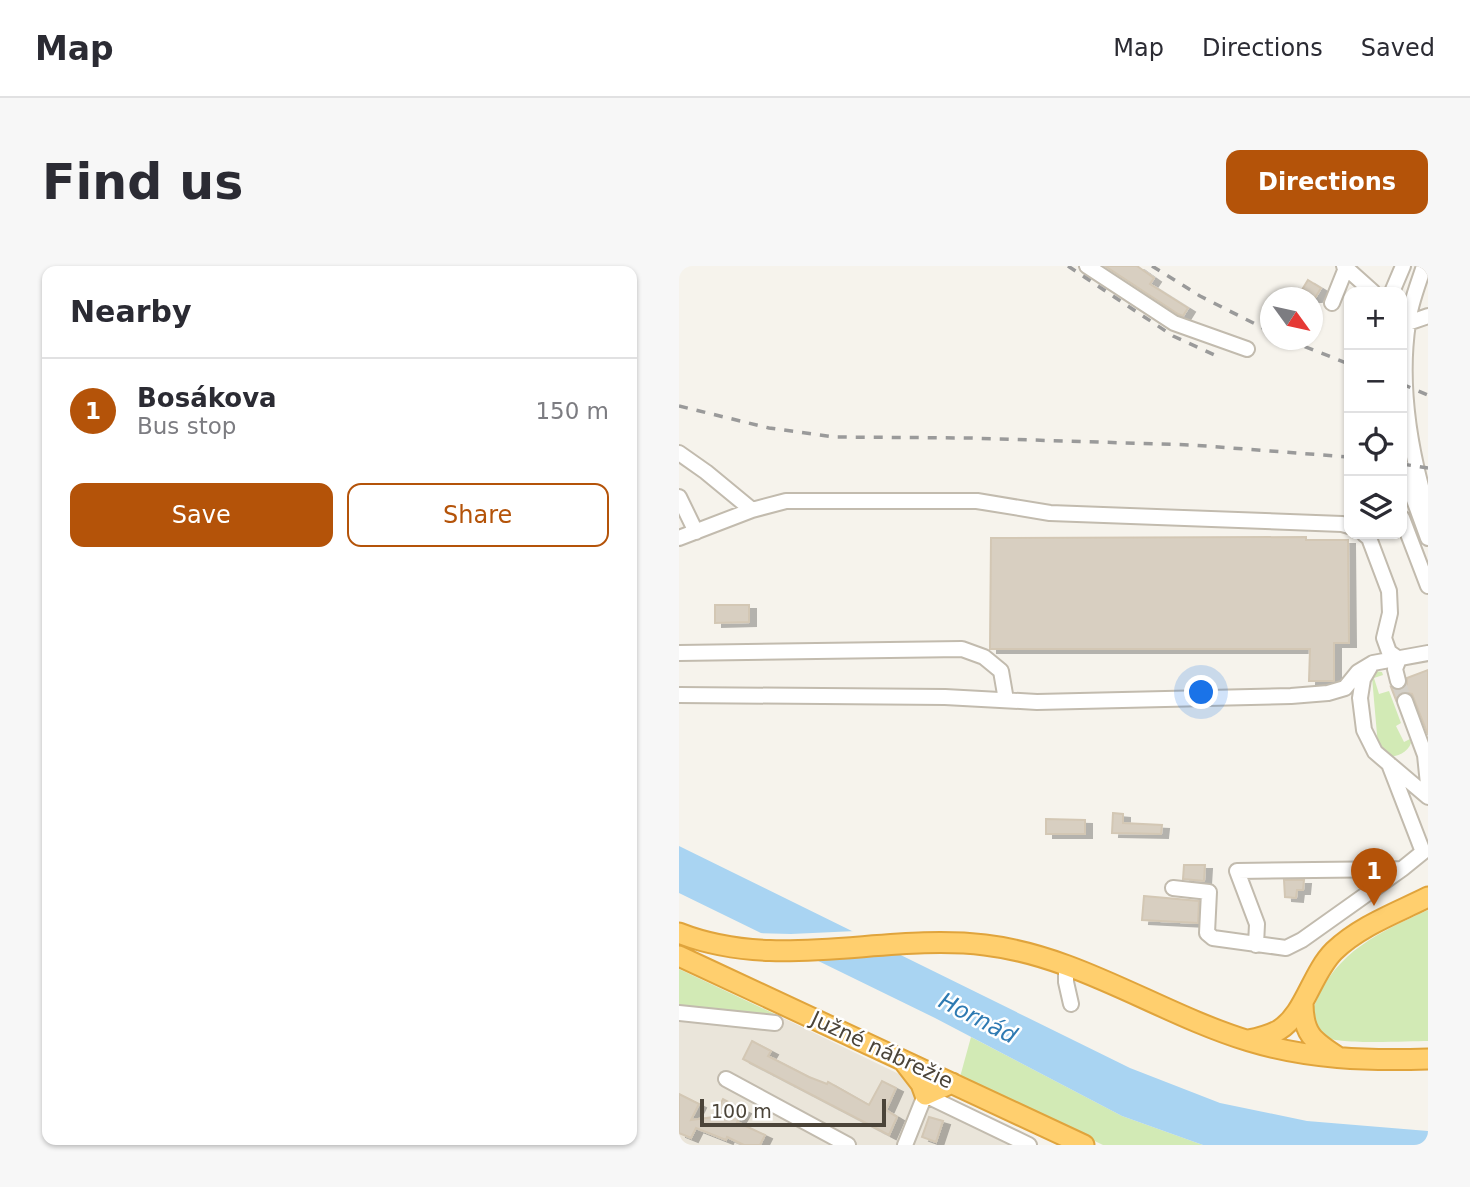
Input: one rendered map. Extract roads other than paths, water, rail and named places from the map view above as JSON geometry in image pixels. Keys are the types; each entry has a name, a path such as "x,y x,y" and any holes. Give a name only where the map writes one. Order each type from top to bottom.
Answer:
{"highway":[{"path":"1247,1041 1279,1030 1294,1016 1314,978 1336,949 1380,920 1428,897"},
{"path":"679,933 749,949 782,951 929,942 1007,948 1066,965 1247,1041 1298,1053 1341,1059 1428,1059"},
{"name":"Južné nábrežie","path":"679,956 1084,1145"},
{"path":"1303,1003 1303,1019 1308,1034 1341,1059"},
{"path":"901,1058 921,1084 925,1095 952,1083"}],"street":[{"path":"1087,266 1174,323 1247,349"},
{"path":"1424,266 1408,323 1406,367 1410,429 1428,511"},
{"path":"1332,303 1345,267 1367,287"},
{"path":"1394,287 1401,270"},
{"path":"1408,323 1428,316"},
{"path":"679,453 751,510"},
{"path":"1405,476 1428,537"},
{"path":"679,497 696,532"},
{"path":"679,538 751,510 786,501 977,501 1050,513 1344,525"},
{"path":"1407,531 1428,586"},
{"path":"1369,539 1389,591 1390,613 1384,638 1389,652 1399,659"},
{"path":"679,653 962,649 984,657 1001,671 1006,700"},
{"path":"679,695 945,697 1037,702 1264,697 1328,693 1345,688 1358,673 1373,663 1428,653"},
{"path":"1398,681 1395,669 1399,659"},
{"path":"1373,663 1363,680 1364,730 1375,752 1428,797"},
{"path":"1405,701 1427,754 1428,784"},
{"path":"1173,888 1209,892 1207,933 1213,938 1286,948 1302,940 1423,852 1389,764"},
{"path":"1256,944 1257,924 1237,871 1402,869"},
{"path":"1066,965 1066,982 1071,1004"},
{"path":"679,1013 775,1023"},
{"path":"726,1079 848,1145"},
{"path":"905,1145 925,1095"},
{"name":"Južné nábrežie","path":"925,1095 1029,1145"}],"water":[{"name":"Hornád","path":"679,846 1130,1068 1220,1103 1307,1121 1428,1131 1428,1145 1203,1145 1122,1116 935,1018 679,893"}],"tunnel":[{"path":"1398,681 1405,701"}],"railway":[{"path":"1068,266 1173,336 1221,358"},
{"path":"1152,266 1200,296 1260,326"},
{"path":"1313,350 1344,362"},
{"path":"1407,386 1428,395"},
{"path":"679,406 769,428 835,437 1192,445 1344,457"},
{"path":"1407,465 1428,468"}],"place":[{"name":"Bosákova","path":"1374,906"}]}
